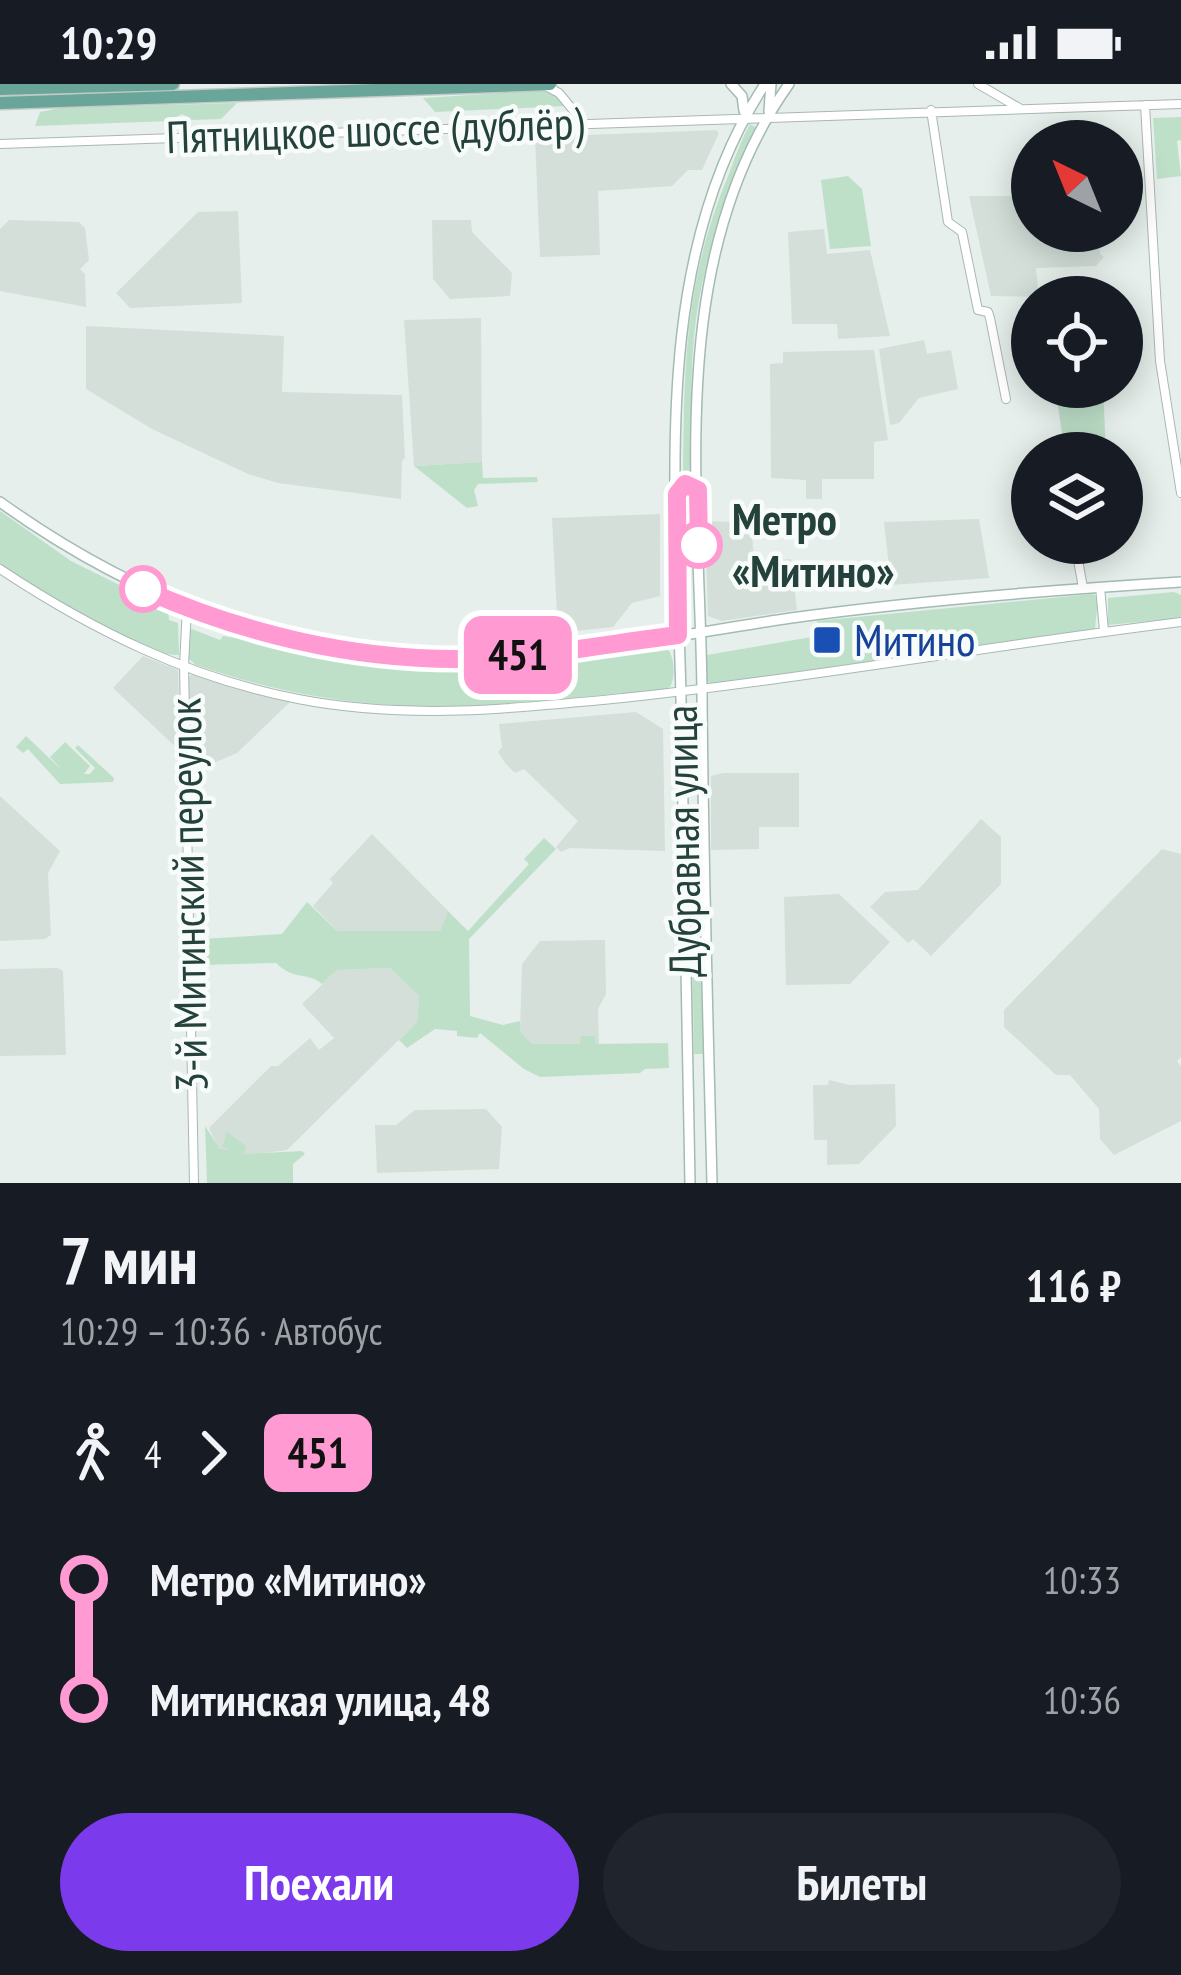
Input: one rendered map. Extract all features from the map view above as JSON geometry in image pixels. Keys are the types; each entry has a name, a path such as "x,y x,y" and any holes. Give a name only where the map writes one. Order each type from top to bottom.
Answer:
{"main road":[{"path":"0,89 173,84"},
{"path":"0,103 546,84"},
{"path":"731,84 742,96 743,116"},
{"name":"Дубравная улица","path":"690,1183 677,569 678,362 684,306 709,207 743,116 768,84"},
{"name":"Дубравная улица","path":"768,84 768,116"},
{"name":"Дубравная улица","path":"712,1183 697,362 704,300 732,201 768,116 789,84"},
{"path":"0,502 90,561 187,608 308,643 454,659 527,654 890,606 1181,582"}],"street":[{"path":"546,84 583,122"},
{"path":"978,84 1022,109"},
{"name":"Пятницкое шоссе (дублёр)","path":"1,144 1181,104"},
{"path":"1145,105 1160,361 1181,493"},
{"path":"931,110 948,221 962,232 978,310 990,318 1006,399"},
{"path":"677,494 690,484 698,494"},
{"path":"1079,564 1083,588"},
{"path":"0,569 102,632 184,665 278,695 404,711 495,710 680,693 1181,622"},
{"path":"677,569 686,578 699,569"},
{"path":"1100,587 1104,631"},
{"name":"3-й Митинский переулок","path":"187,608 184,665 194,1183"},
{"path":"683,822 693,831 702,820"},
{"path":"683,845 691,834 700,836 703,844"},
{"path":"689,1117 701,1126 710,1116"}],"shaded area":[{"path":"719,133 702,170 688,170 672,186 598,191 600,255 540,257 535,137"},
{"path":"969,196 1011,196 1011,252 1100,252 1104,257 1096,266 1036,268 1037,276 1011,276 1011,296 991,296"},
{"path":"238,211 242,303 130,308 116,293 198,212"},
{"path":"9,220 79,222 85,228 89,260 80,269 85,274 86,307 0,291 0,229"},
{"path":"432,220 471,220 472,232 512,273 510,296 450,299 433,279"},
{"path":"824,229 827,254 870,250 890,336 838,339 837,324 792,324 788,232"},
{"path":"481,318 482,462 414,466 404,320"},
{"path":"86,326 284,336 282,392 402,395 405,458 401,499 278,483 152,429 86,389"},
{"path":"924,340 927,354 951,350 958,389 919,398 899,423 890,425 879,349"},
{"path":"874,350 888,440 874,442 874,479 822,479 822,499 806,499 806,480 771,478 770,364 783,363 783,352"},
{"path":"660,514 660,596 632,603 613,627 558,633 552,518"},
{"path":"979,519 989,578 891,585 884,522"},
{"path":"705,521 734,522 741,534 752,535 758,562 791,559 797,610 722,621 708,616"},
{"path":"143,656 178,670 181,752 113,688"},
{"path":"193,673 290,702 237,753 190,773 188,678"},
{"path":"636,712 663,729 665,851 570,848 561,852 556,847 578,821 524,769 515,773 505,763 498,752 502,747 499,724"},
{"path":"799,773 799,827 759,827 759,849 711,850 711,776"},
{"path":"0,796 60,851 48,873 51,935 45,939 0,941"},
{"path":"981,819 1001,837 1001,884 931,956 913,939 908,943 870,907 885,892 918,890"},
{"path":"372,834 448,911 440,931 337,931 313,906 333,883 330,879"},
{"path":"1162,849 1181,854 1181,1057 1177,1061 1181,1121 1114,1155 1100,1139 1099,1109 1070,1075 1056,1075 1004,1027 1004,1010"},
{"path":"839,894 890,942 850,984 786,985 784,897"},
{"path":"605,940 606,994 598,1009 599,1044 532,1044 520,1031 522,964 540,941"},
{"path":"390,968 419,996 417,1022 287,1150 251,1155 219,1149 209,1128 271,1066 278,1066 310,1038 319,1050 334,1038 302,1004 337,970"},
{"path":"0,969 63,971 66,1055 0,1056"},
{"path":"829,1080 850,1085 895,1084 896,1126 859,1164 827,1165 827,1140 814,1140 813,1085 828,1085"},
{"path":"486,1109 502,1127 499,1169 377,1173 375,1125 396,1125 415,1110"}],"green space":[{"path":"552,90 566,106 435,112 423,98"},
{"path":"237,103 221,119 192,120 182,114 170,121 35,126 40,112 60,108"},
{"path":"1181,117 1181,140 1177,141 1181,176 1157,179 1153,118"},
{"path":"750,124 757,128 717,230 700,295 692,364 692,480 683,481 686,363 695,290 713,215"},
{"path":"848,176 862,189 871,246 830,249 821,180"},
{"path":"1058,408 1104,408 1105,432 1062,432"},
{"path":"482,462 483,478 537,477 538,482 478,484 474,490 478,506 467,508 414,466"},
{"path":"0,511 71,561 168,609 169,620 178,623 179,655 113,634 0,564"},
{"path":"1093,594 1098,598 1095,629 707,681 707,655 818,636 817,621"},
{"path":"1181,595 1181,618 1108,625 1108,598"},
{"path":"189,628 220,640 223,636 425,666 501,664 665,646 673,660 673,677 670,687 663,690 541,702 484,706 372,703 257,684 196,665 189,659"},
{"path":"26,736 63,771 50,757 65,742 90,766 84,774 90,774 95,768 75,748 78,745 113,782 60,784 28,749 23,753 16,747"},
{"path":"693,837 698,839 703,1054 694,1054"},
{"path":"544,838 556,849 469,939 470,1016 503,1025 520,1021 520,1031 532,1044 580,1044 581,1036 595,1036 596,1044 668,1043 669,1068 540,1077 480,1033 477,1038 435,1029 407,1048 399,1040 417,1022 419,996 390,968 337,970 322,984 276,963 203,965 202,939 282,934 307,902 337,931 440,931 448,911 468,931 529,864 524,859"},
{"path":"205,1126 220,1149 230,1150 222,1147 227,1132 246,1146 244,1154 302,1151 305,1154 293,1164 293,1183 207,1183"}],"bus line":[{"name":"451","path":"143,589 272,636 382,653 486,658 678,635 677,494 685,484 698,490 699,545"}],"place":[{"name":"Метро «Митино»","path":"699,545"},
{"name":"Митино","path":"827,640"}]}
